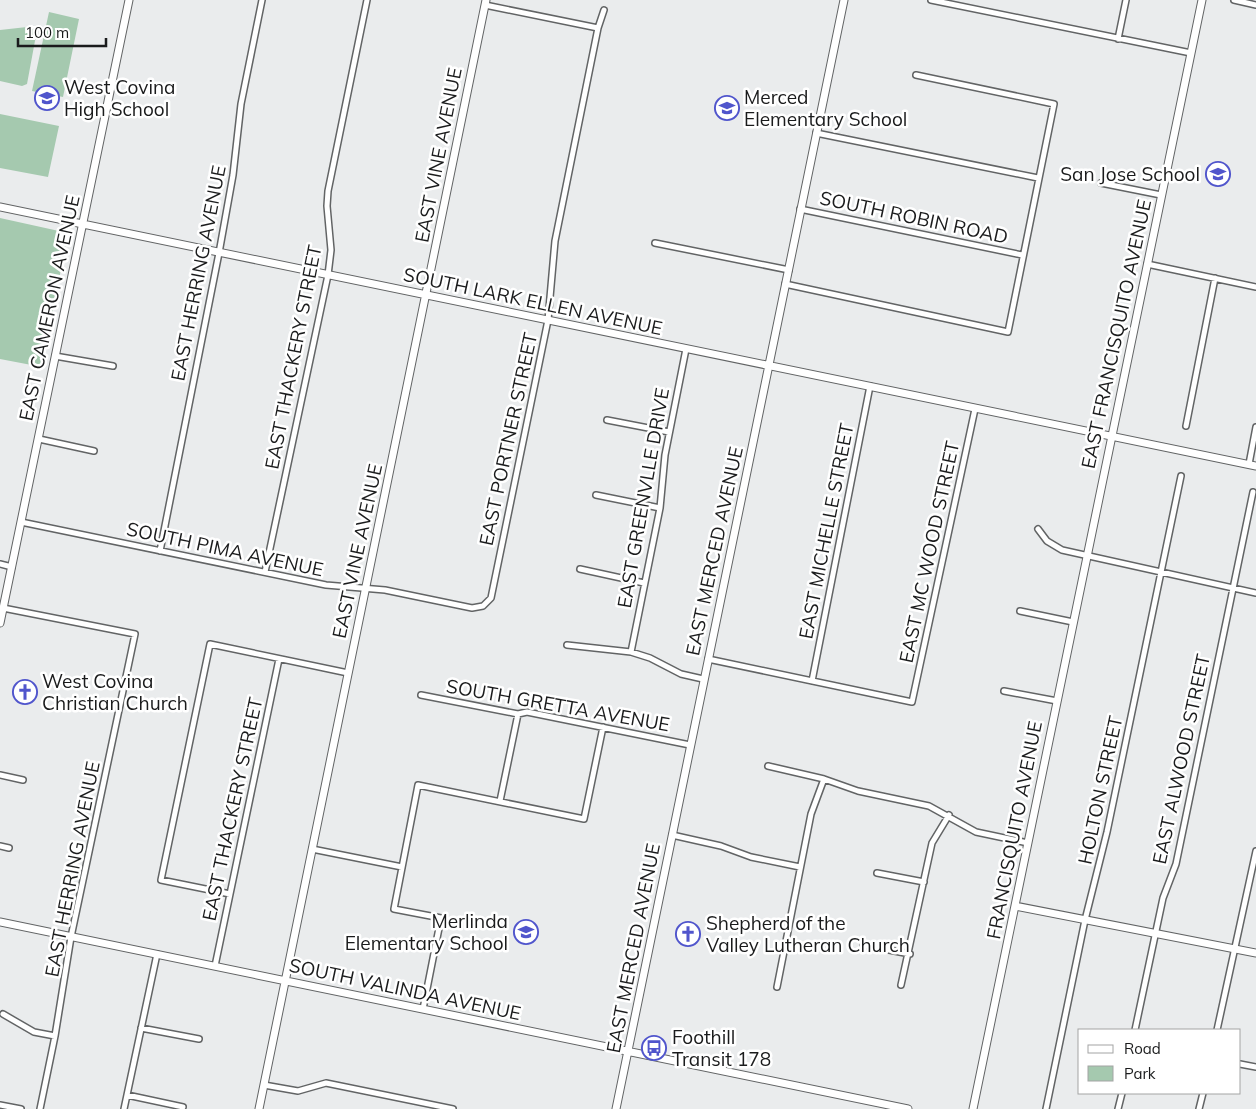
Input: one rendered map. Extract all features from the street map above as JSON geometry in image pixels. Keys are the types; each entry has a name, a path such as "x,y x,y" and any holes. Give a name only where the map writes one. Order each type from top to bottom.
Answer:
{"street":[{"name":"EAST CAMERON AVENUE","path":"0,623 129,0"},
{"name":"EAST HERRING AVENUE","path":"160,551 219,252 233,175 241,104 262,0"},
{"name":"EAST THACKERY STREET","path":"265,572 328,275 331,250 327,206 328,192 367,0"},
{"name":"EAST MERCED AVENUE","path":"616,1109 844,0"},
{"path":"931,0 1191,53"},
{"path":"1118,39 1126,0"},
{"name":"EAST FRANCISQUITO AVENUE","path":"1086,557 1113,436 1202,0"},
{"path":"1234,0 1256,5"},
{"path":"486,2 598,28"},
{"name":"EAST VINE AVENUE","path":"259,1109 486,2"},
{"name":"EAST PORTNER STREET","path":"483,606 491,598 548,320 555,240 598,28 604,10"},
{"path":"785,284 1008,332 1022,255 1054,104 916,75"},
{"path":"816,133 1038,178"},
{"path":"1101,183 1161,195"},
{"name":"SOUTH LARK ELLEN AVENUE","path":"0,207 1252,465"},
{"name":"SOUTH ROBIN ROAD","path":"800,209 1022,255"},
{"path":"655,242 788,270"},
{"path":"1147,264 1256,286"},
{"path":"1186,426 1215,278"},
{"name":"EAST GREENVLLE DRIVE","path":"631,652 660,508 669,432 686,349"},
{"path":"56,356 113,366"},
{"name":"EAST MICHELLE STREET","path":"812,681 870,386"},
{"name":"EAST MC WOOD STREET","path":"812,681 912,702 976,409"},
{"path":"607,420 669,432"},
{"path":"1252,465 1256,428"},
{"path":"39,439 94,451"},
{"name":"HOLTON STREET","path":"1046,1109 1085,920 1107,832 1181,476"},
{"name":"EAST ALWOOD STREET","path":"1135,1029 1162,898 1176,864 1253,492"},
{"path":"596,495 660,508"},
{"name":"SOUTH PIMA AVENUE","path":"21,522 326,585 385,590 472,608 483,606"},
{"path":"1038,529 1047,540 1062,550 1086,557 1256,593"},
{"name":"FRANCISQUITO AVENUE","path":"973,1109 1086,557"},
{"path":"0,564 12,567"},
{"path":"580,570 644,583"},
{"name":"EAST HERRING AVENUE","path":"3,608 135,634 71,937 55,1036 40,1109"},
{"path":"1020,611 1073,622"},
{"path":"230,894 162,880 210,644 348,673"},
{"path":"567,645 631,652 650,658 681,674 703,679"},
{"name":"EAST THACKERY STREET","path":"215,966 279,659"},
{"path":"708,659 812,681"},
{"path":"1004,691 1057,701"},
{"name":"SOUTH GRETTA AVENUE","path":"421,695 518,714 527,712 690,744"},
{"path":"500,801 518,714"},
{"path":"423,1009 441,918 394,909 418,785 584,819 603,727"},
{"path":"768,766 858,791 929,806 949,815 976,832 1028,844"},
{"path":"0,775 23,780"},
{"path":"777,987 811,814 824,780"},
{"path":"901,985 910,954 932,843 949,815"},
{"path":"672,835 721,846 751,857 800,867"},
{"path":"0,846 9,848"},
{"path":"312,849 402,867"},
{"path":"1216,1029 1256,851"},
{"path":"877,873 924,882"},
{"path":"1015,906 1256,953"},
{"name":"SOUTH VALINDA AVENUE","path":"0,922 908,1109"},
{"path":"862,945 910,954"},
{"path":"124,1109 157,954"},
{"path":"3,1014 34,1032 55,1036"},
{"path":"141,1028 199,1039"},
{"path":"1241,1064 1256,1067"},
{"path":"264,1084 298,1092 326,1083 453,1109"},
{"path":"1118,1109 1122,1094"},
{"path":"1199,1109 1203,1094"},
{"path":"127,1095 183,1107"},
{"path":"868,1109 870,1101"},
{"path":"0,1105 21,1109"}],"green space":[{"path":"49,12 79,19 63,97 32,91"},
{"path":"27,27 37,30 27,84 22,86 0,81 0,30"},
{"path":"0,114 59,126 48,177 0,168"},
{"path":"0,218 68,233 42,367 0,359"}],"place":[{"name":"West Covina High School","path":"47,98"},
{"name":"Merced Elementary School","path":"727,108"},
{"name":"San Jose School","path":"1218,174"},
{"name":"West Covina Christian Church","path":"25,692"},
{"name":"Merlinda Elementary School","path":"526,932"},
{"name":"Shepherd of the Valley Lutheran Church","path":"688,934"},
{"name":"Foothill Transit 178","path":"654,1048"}]}
